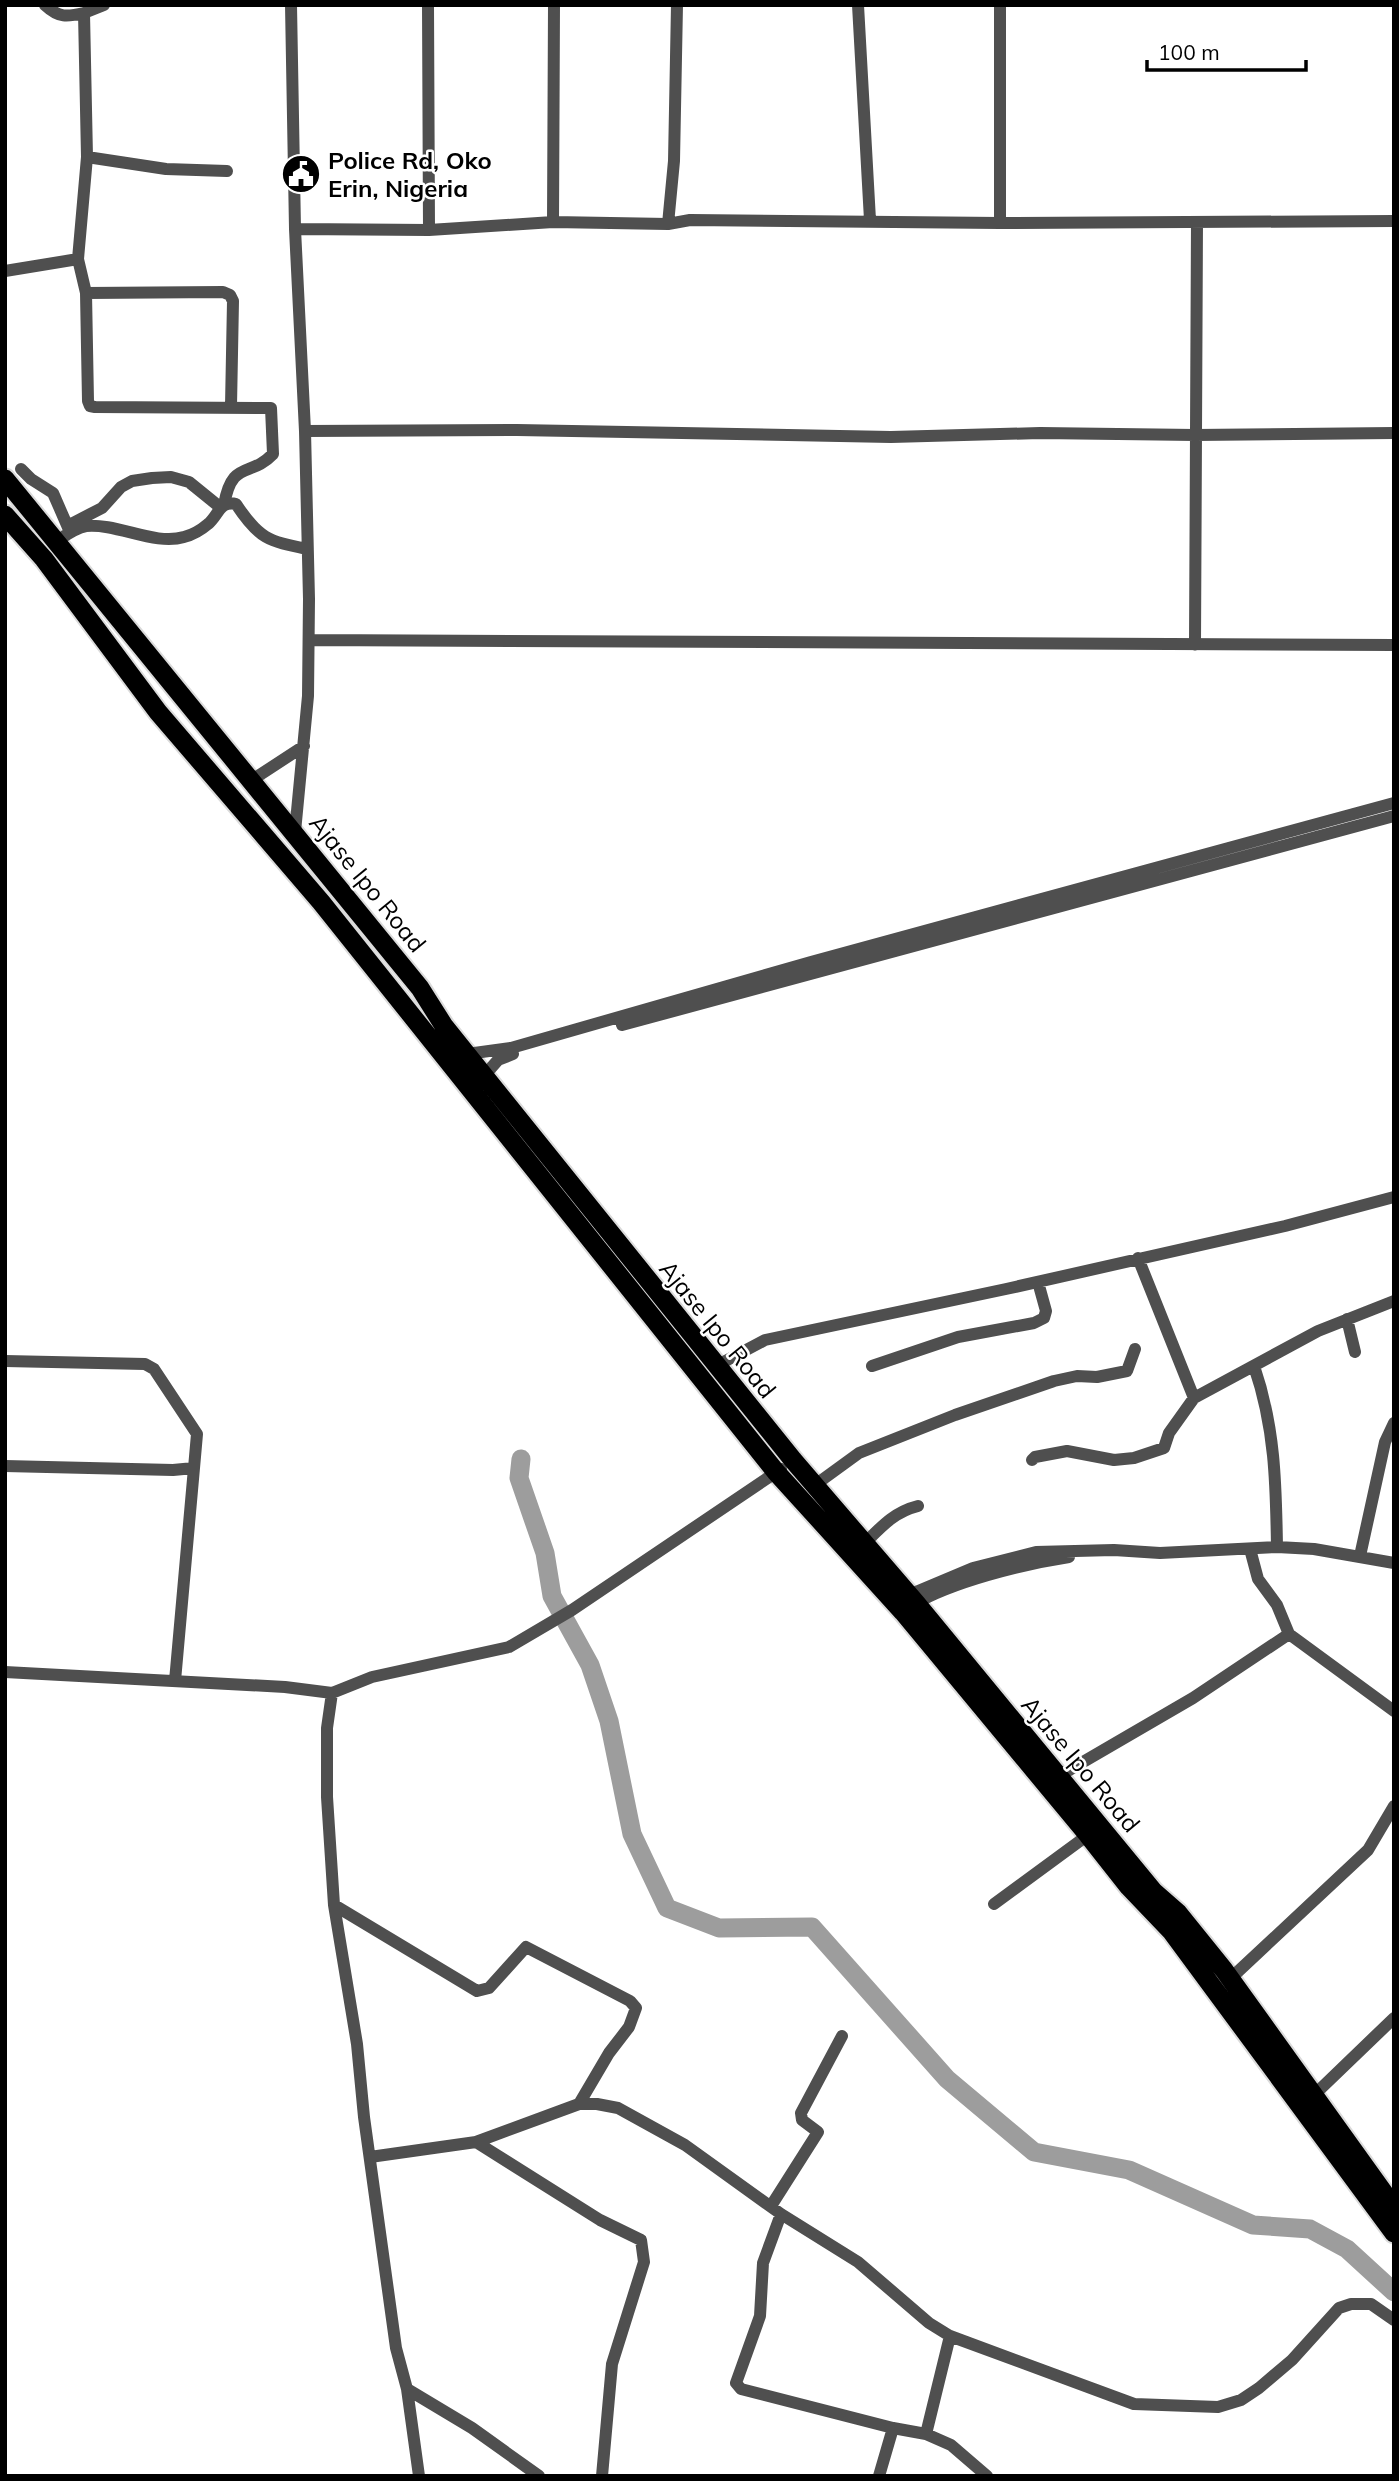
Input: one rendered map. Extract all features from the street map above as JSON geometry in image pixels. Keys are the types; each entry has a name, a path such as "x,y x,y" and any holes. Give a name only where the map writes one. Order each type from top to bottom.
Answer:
{"highway":[{"name":"Ajase Ipo Road","path":"13,474 65,533 252,780 420,988 443,1026 716,1366 864,1544 905,1603 1059,1802 1129,1887 1172,1932 1276,2059 1313,2096 1394,2207"},
{"name":"Ajase Ipo Road","path":"5,514 44,559 158,712 321,902 776,1472 905,1603 1059,1776 1154,1892 1178,1913 1230,1979 1276,2059 1394,2233"}],"street":[{"path":"45,5 53,13 64,17 104,5"},
{"path":"291,5 295,229 305,430 309,640 308,696 295,832"},
{"path":"428,5 429,230"},
{"path":"553,222 554,5"},
{"path":"668,224 674,161 677,5"},
{"path":"858,5 870,220"},
{"path":"1000,5 1000,223"},
{"path":"65,533 86,526 133,531 166,539 196,533 210,523 222,506 227,486 242,470 273,454 271,408 90,406 86,293 78,259 87,157 87,52 84,13"},
{"path":"87,157 166,169 227,171"},
{"path":"295,229 429,230 553,222 668,224 690,220 1000,223 1394,221"},
{"path":"1195,645 1196,222"},
{"path":"5,271 78,259"},
{"path":"86,293 223,292 230,295 233,300 231,406"},
{"path":"305,430 517,430 891,437 1040,433 1394,433"},
{"path":"13,474 31,479 53,493 65,533"},
{"path":"65,533 102,508 121,487 132,481 171,477 189,482 222,506 236,504 253,526 270,541 307,550"},
{"path":"309,640 1394,645"},
{"path":"252,780 304,746"},
{"path":"467,1054 511,1048 811,962 1394,803"},
{"path":"484,1076 498,1060 519,1052 1394,816"},
{"path":"716,1366 765,1340 1285,1226 1394,1197"},
{"path":"1138,1258 1194,1398"},
{"path":"872,1366 958,1337 1034,1323 1044,1318 1046,1311 1038,1282"},
{"path":"1032,1460 1035,1457 1067,1451 1114,1460 1164,1448 1169,1433 1194,1398 1318,1331 1394,1301"},
{"path":"1347,1320 1355,1352"},
{"path":"814,1485 859,1453 955,1415 1054,1381 1127,1371 1135,1349"},
{"path":"5,1361 145,1364 154,1369 197,1434 176,1681"},
{"path":"1254,1366 1265,1399 1276,1472 1277,1547"},
{"path":"1360,1556 1385,1442 1394,1423"},
{"path":"5,1672 332,1693 372,1677 509,1647 553,1622 793,1460"},
{"path":"5,1466 173,1471 194,1468"},
{"path":"864,1544 902,1510 918,1506"},
{"path":"905,1603 1008,1570 1114,1550 1160,1553 1277,1547 1360,1556 1394,1563"},
{"path":"1250,1549 1258,1579 1277,1605 1289,1634 1394,1711"},
{"path":"1059,1776 1194,1698 1289,1634"},
{"path":"332,1693 327,1727 327,1797 334,1905 357,2044 396,2348 407,2389 419,2476"},
{"path":"1230,1979 1368,1850 1394,1806"},
{"path":"994,1904 1088,1835"},
{"path":"334,1905 477,1991 489,1988 526,1947 630,2001 636,2008 629,2027 609,2053 579,2104"},
{"path":"1313,2096 1394,2018"},
{"path":"842,2036 801,2113 802,2120 818,2132 776,2210 763,2263 760,2316 736,2383 741,2389 892,2428 926,2434 951,2445 987,2476"},
{"path":"370,2157 476,2142 579,2104 618,2108 685,2145 776,2210 858,2262 929,2323 950,2336 1134,2404 1218,2407 1241,2400 1292,2360 1339,2308 1351,2304 1371,2304 1394,2320"},
{"path":"476,2142 570,2202 641,2240 644,2262 612,2364 602,2476"},
{"path":"926,2434 950,2336"},
{"path":"407,2389 472,2428 539,2476"},
{"path":"879,2476 892,2428"}],"waterway":[{"path":"521,1459 519,1478 545,1553 552,1596 590,1665 609,1721 632,1834 667,1908 719,1928 812,1927 947,2079 1034,2152 1129,2170 1253,2225 1310,2229 1347,2249 1394,2292"}],"place":[{"name":"Police Rd, Oko Erin, Nigeria","path":"301,174"}]}
